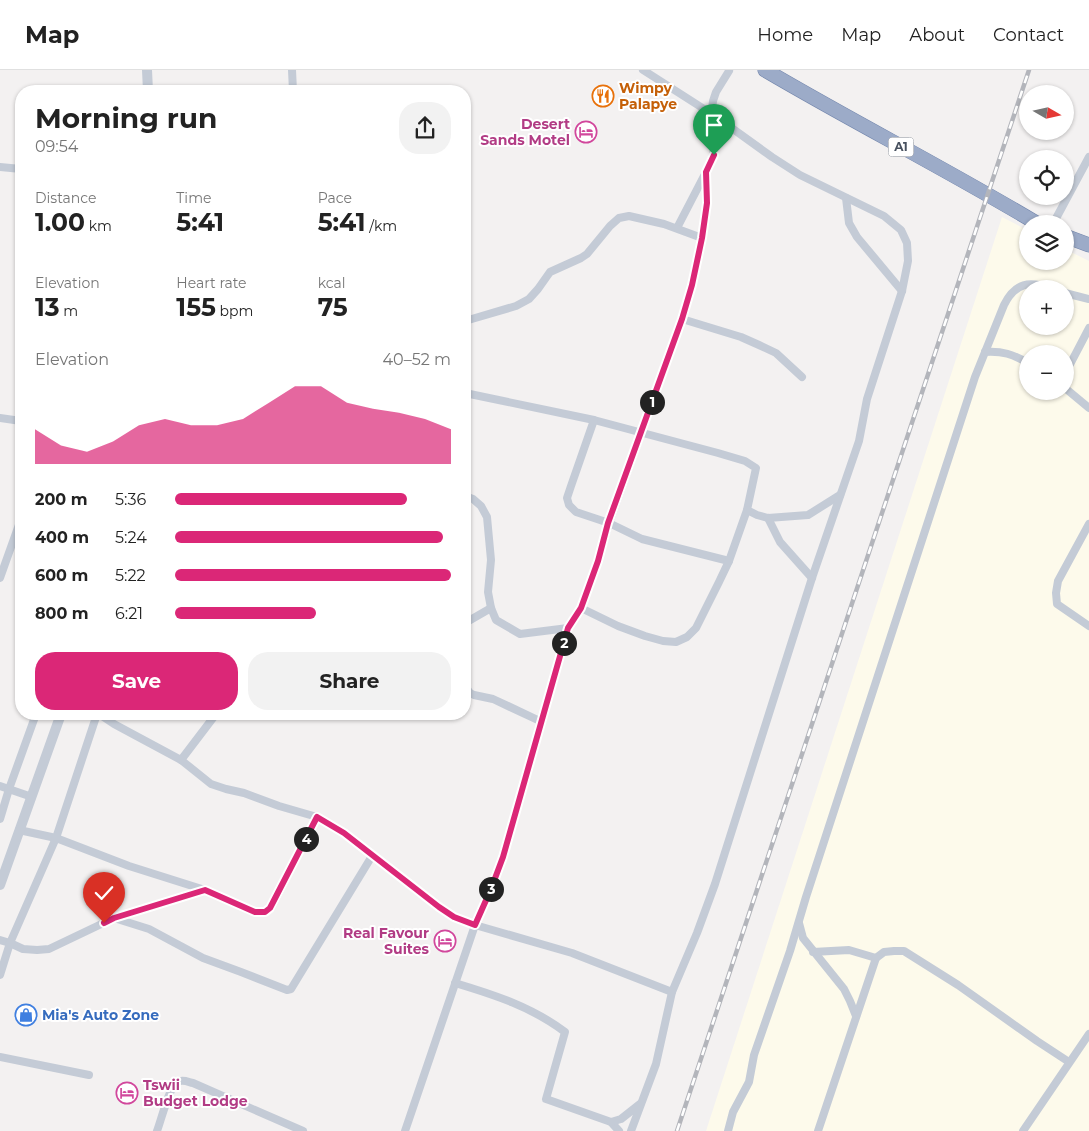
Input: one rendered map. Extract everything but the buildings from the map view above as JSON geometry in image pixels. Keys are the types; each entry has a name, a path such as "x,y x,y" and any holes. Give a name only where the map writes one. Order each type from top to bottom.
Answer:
{"highway":[{"name":"A1","path":"765,70 1023,215"},
{"path":"1074,239 1089,245"}],"street":[{"path":"148,70 148,85"},
{"path":"292,70 293,85"},
{"path":"631,1131 656,1064 672,992 715,884 812,578 860,441 867,399 902,291 908,261 907,243 900,230 884,216 800,175 643,70"},
{"path":"677,228 714,155 713,101 716,92 729,71"},
{"path":"1058,215 1089,157"},
{"path":"0,167 15,168"},
{"path":"405,1131 475,925 503,857 568,628 581,608 598,561 608,523 682,319 692,285 702,238 707,203 706,172"},
{"path":"846,198 848,223 857,237 902,291"},
{"path":"471,319 516,306 529,298 550,272 587,254 619,218 629,216 664,224 702,238"},
{"path":"728,1131 733,1112 748,1082 754,1055 790,951 975,377 1009,295 1019,288"},
{"path":"1074,295 1089,299"},
{"path":"682,319 741,337 776,353 802,377"},
{"path":"1074,357 1089,328"},
{"path":"985,352 1003,352 1019,358"},
{"path":"471,394 594,420 641,432 745,461 756,468 747,510 728,561 696,628 687,637 676,642 663,641 618,626 581,608"},
{"path":"1074,396 1089,408"},
{"path":"0,418 15,420"},
{"path":"594,420 567,498 569,505 576,512 608,523 642,539 728,561"},
{"path":"747,510 768,518 808,515 840,496"},
{"path":"471,499 481,506 487,517 491,560 488,592 491,608 496,620 520,634 568,628"},
{"path":"768,518 780,542 812,578"},
{"path":"1089,524 1058,581 1056,593 1057,604 1089,626"},
{"path":"1,575 15,536"},
{"path":"471,620 491,608"},
{"path":"471,694 493,699 542,722"},
{"path":"0,819 34,720"},
{"path":"0,885 59,720"},
{"path":"0,975 10,943 56,838 96,720"},
{"path":"108,720 180,760 211,784 317,817 344,833 454,917 475,925 572,953 672,992"},
{"path":"180,760 211,720"},
{"path":"0,786 32,797"},
{"path":"20,830 56,838 129,866 205,890 255,912 265,912 270,908 317,817"},
{"path":"114,918 149,930 203,958 287,990 291,989 372,856"},
{"path":"0,940 23,949 49,949 114,918 205,890"},
{"path":"799,921 803,938 844,989 856,1016"},
{"path":"814,952 849,950 876,958"},
{"path":"818,1131 876,958 884,952 904,951 958,985 1069,1062"},
{"path":"455,983 501,997 543,1017 565,1032 546,1099 611,1122 619,1131"},
{"path":"1024,1131 1089,1034"},
{"path":"0,1057 89,1075"},
{"path":"157,1131 171,1090 176,1083 183,1080 303,1131"},
{"path":"611,1122 621,1119 640,1104"}],"shaded area":[{"path":"1002,217 1019,226 1019,270 1074,270 1074,254 1089,261 1089,1131 706,1131"}],"railway":[{"path":"677,1131 1029,70"}],"place":[{"name":"Wimpy Palapye","path":"603,96"},
{"name":"Desert Sands Motel","path":"586,132"},
{"name":"Real Favour Suites","path":"445,941"},
{"name":"Mia's Auto Zone","path":"26,1015"},
{"name":"Tswii Budget Lodge","path":"127,1093"}],"route":[{"path":"104,923 114,918 205,890 255,912 265,912 270,908 317,817 344,833 439,907 454,917 475,925 503,857 568,628 581,608 598,561 608,523 682,319 692,285 702,238 707,203 706,172 714,155"}]}
